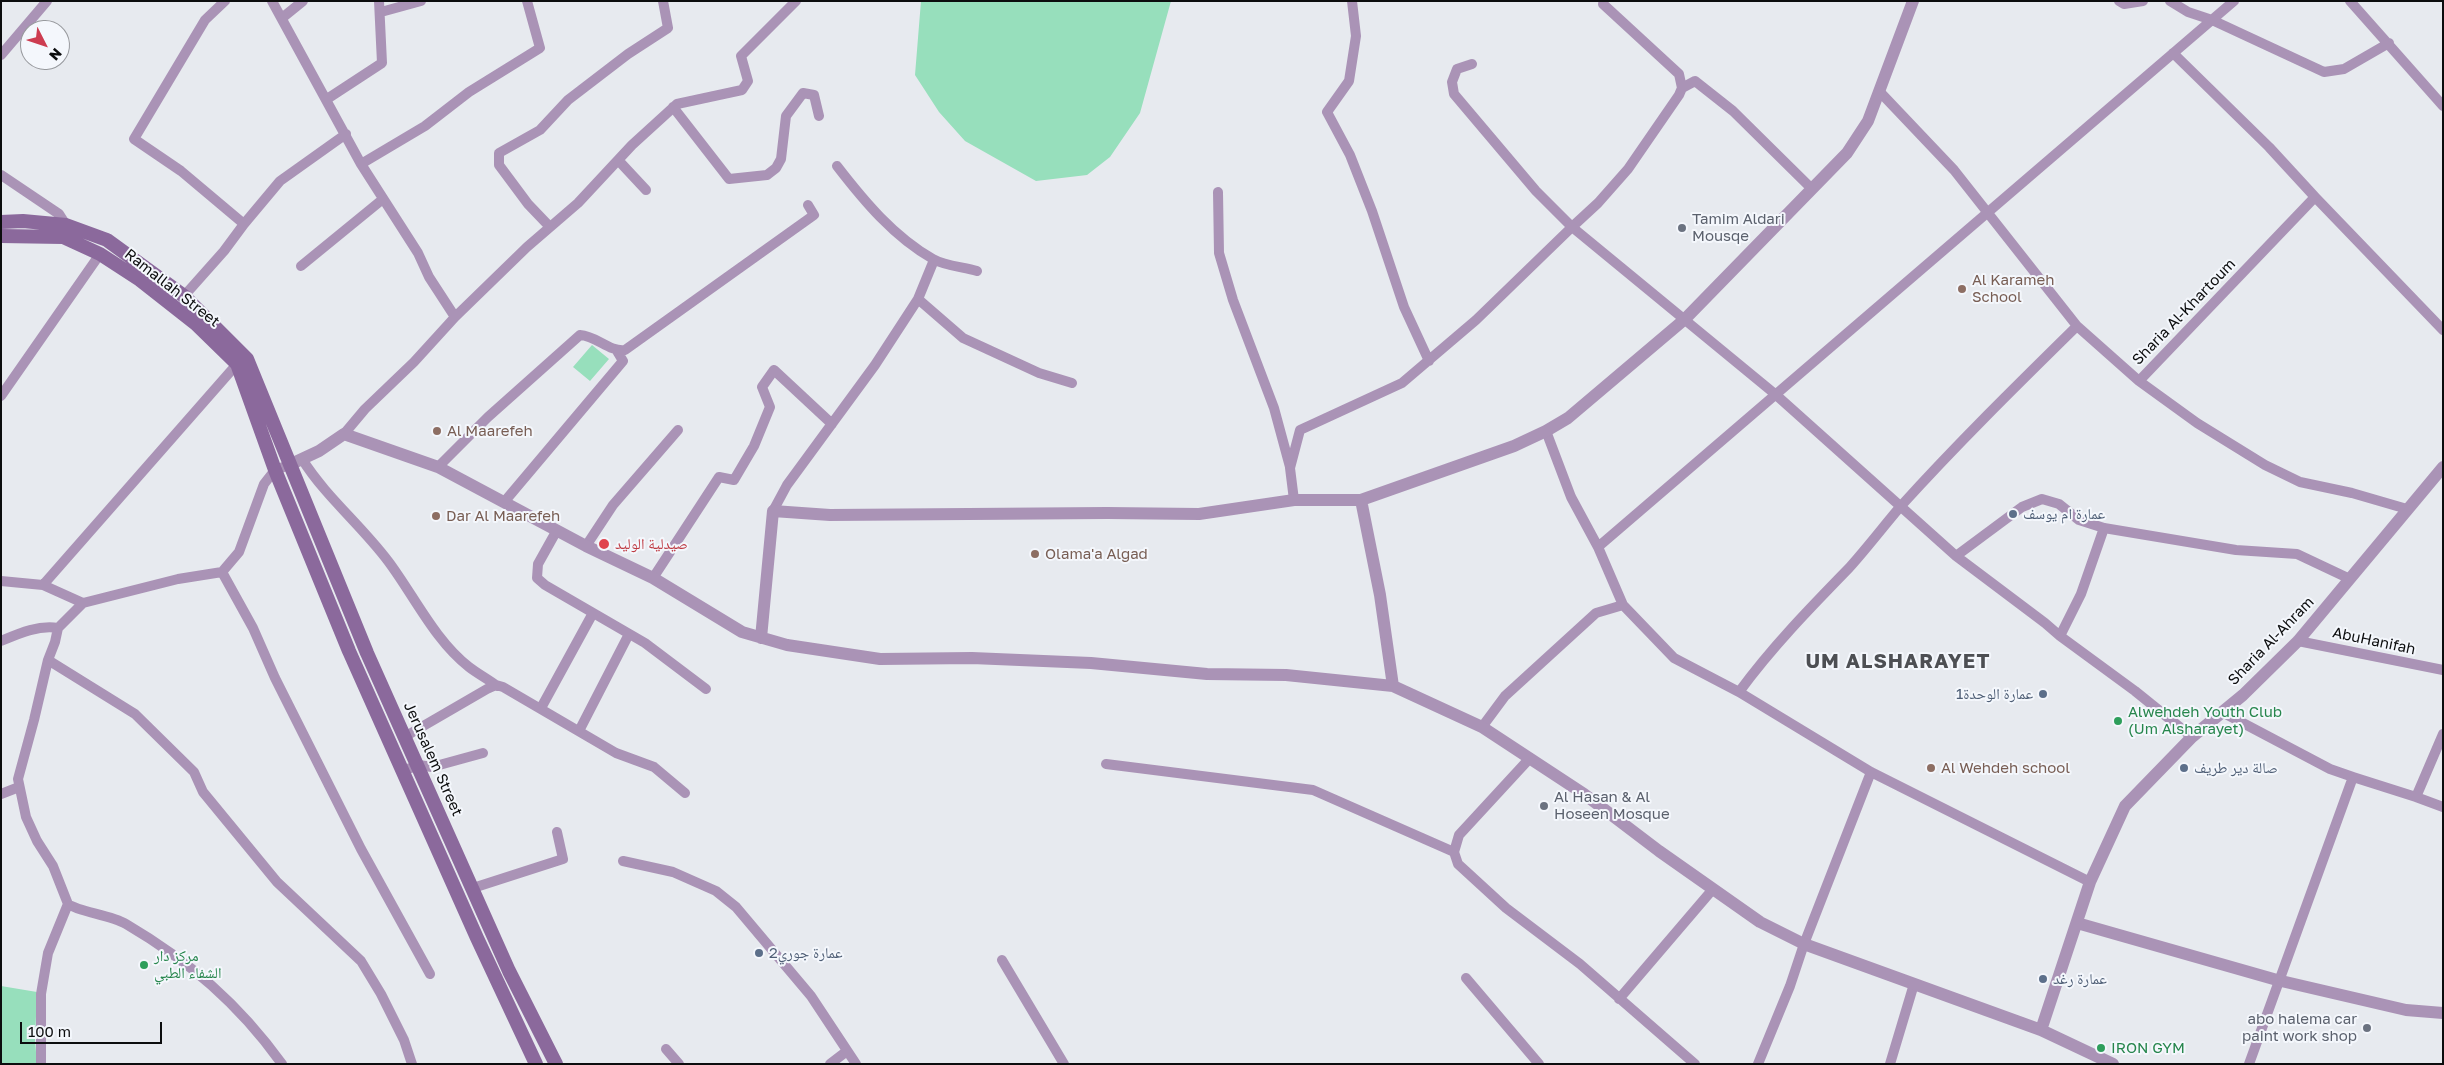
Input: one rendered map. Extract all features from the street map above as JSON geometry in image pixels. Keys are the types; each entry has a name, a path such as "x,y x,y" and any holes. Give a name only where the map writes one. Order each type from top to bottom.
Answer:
{"main road":[{"name":"Ramallah Street","path":"1,222 23,221 66,225 107,240 184,296 247,359 288,465"},
{"name":"Ramallah Street","path":"1,236 64,237 100,254 140,280 196,324 237,364 275,470"},
{"name":"Jerusalem Street","path":"288,465 330,558 367,653 406,736 509,971 556,1064"},
{"path":"275,470 349,650 402,771 536,1064"}],"street":[{"path":"1,55 47,1"},
{"path":"225,1 206,20 134,139 181,171 244,224"},
{"path":"272,1 361,164 418,253 429,277 455,317"},
{"path":"282,18 303,1"},
{"path":"327,99 382,63 380,1"},
{"path":"381,12 422,1"},
{"path":"361,164 425,126 469,92 540,48 527,1"},
{"path":"550,227 528,204 499,165 499,153 540,130 568,100 628,54 668,28 663,1"},
{"path":"282,1064 264,1038 232,1004 185,962 124,923 95,912 73,908 68,904 53,866 37,841 26,816 18,780 48,660 56,642 58,628 83,603 178,579 222,572 239,552 264,484 275,470 319,451 344,434 364,409 414,362 455,317 578,202 673,107 677,104 742,90 748,81 741,56 796,1"},
{"path":"1352,1 1356,36 1349,81 1327,112 1350,155 1372,211 1404,307 1429,361"},
{"path":"774,511 830,515 1199,514 1294,500 1361,500 1442,473 1546,432 1568,418 1685,319 1847,152 1868,121 1913,1"},
{"path":"2119,1 2124,4 2143,1"},
{"path":"2170,1 2188,12 2212,20 2324,72 2344,69 2389,43"},
{"path":"1598,548 2234,1"},
{"path":"2350,1 2443,106"},
{"path":"1603,4 1679,74 1682,88"},
{"path":"2173,53 2269,147 2443,330"},
{"path":"1472,64 1457,69 1452,82 1454,94 1536,191 1572,227 1618,267 1685,319 1775,394 1900,508 1956,556 2135,691 2192,737"},
{"path":"1290,468 1300,430 1402,383 1476,320 1598,203 1628,169 1682,88 1695,81 1733,111 1811,188"},
{"name":"Sharia Al-Khartoum","path":"1879,91 1954,170 2077,326 2139,382 2315,197"},
{"path":"673,107 729,179 767,175 776,168 781,159 786,116 803,93 814,94 819,116"},
{"path":"184,296 224,251 280,181 346,134"},
{"path":"618,160 646,190"},
{"path":"837,166 863,200 904,239 934,260 977,270"},
{"path":"1,174 59,214 66,225"},
{"path":"1218,192 1219,253 1233,300 1274,408 1290,468 1294,500"},
{"path":"301,266 383,199"},
{"path":"618,351 625,350 814,214 808,205"},
{"path":"1,396 100,254"},
{"path":"761,638 774,511 787,485 832,424 918,299 934,260"},
{"path":"918,299 963,338 1039,373 1072,383"},
{"path":"1739,692 1764,658 1816,599 1849,567 1900,508 1999,402 2077,326"},
{"path":"438,467 488,417 580,335 591,336 618,351 623,361 505,501"},
{"path":"43,584 237,364"},
{"path":"653,578 718,477 734,480 754,446 770,407 762,387 774,370 832,424"},
{"path":"2139,382 2196,423 2265,464 2300,482 2352,493 2407,509"},
{"path":"586,546 613,506 678,430"},
{"path":"1546,432 1571,497 1598,548 1623,605 1674,658 1739,692 1871,772 2090,882"},
{"path":"344,434 438,467 505,501 586,546 653,578 742,632 787,645 880,659 972,658 1091,663 1207,674 1286,675 1394,686 1482,726 1584,794 1760,922 1804,944 2041,1030 2113,1064"},
{"path":"302,458 327,494 356,522 388,561 425,616 451,649 468,666 498,686 541,708 616,753 654,767 685,793"},
{"name":"Sharia Al-Ahram","path":"2041,1030 2090,882 2125,806 2192,737 2243,694 2298,641 2443,467"},
{"path":"1956,556 2022,507 2042,499 2059,504 2079,520 2104,528 2236,550 2297,554 2350,579"},
{"path":"1361,500 1380,595 1394,686"},
{"path":"2060,636 2081,594 2104,528"},
{"path":"557,530 538,564 537,578 545,585 645,643 706,689"},
{"path":"222,572 253,628 275,678 361,849 430,974"},
{"path":"1,581 43,584 83,603"},
{"path":"1482,726 1505,696 1596,613 1623,605"},
{"path":"541,708 593,613"},
{"path":"1,641 24,632 48,626 58,628"},
{"path":"579,731 629,634"},
{"name":"AbuHanifah","path":"2298,641 2443,670"},
{"path":"48,660 135,714 194,772 204,792 277,882 361,961 381,994 404,1040 412,1064"},
{"path":"406,736 486,689 498,686"},
{"path":"2222,712 2330,768 2443,807"},
{"path":"2416,797 2443,734"},
{"path":"402,771 418,765 432,767 483,753"},
{"path":"1530,758 1459,835 1454,852 1458,864 1506,908 1580,964 1695,1064"},
{"path":"1106,764 1313,790 1454,852"},
{"path":"1758,1064 1790,986 1804,944 1871,772"},
{"path":"2249,1064 2277,980 2353,777"},
{"path":"1,794 19,787"},
{"path":"473,888 563,859 557,832"},
{"path":"623,861 673,872 716,891 736,907 811,996 856,1064"},
{"path":"1619,998 1713,889"},
{"path":"42,1064 41,994 48,953 68,904"},
{"path":"2077,924 2206,962 2277,980 2406,1010 2443,1013"},
{"path":"1002,960 1064,1064"},
{"path":"1466,978 1539,1064"},
{"path":"1890,1064 1914,984"},
{"path":"666,1048 679,1064"},
{"path":"830,1064 847,1051"}],"green space":[{"path":"921,1 1171,1 1140,113 1110,157 1087,175 1036,181 965,141 939,112 915,75"},
{"path":"592,345 609,359 590,381 573,367"},
{"path":"1,986 37,992 35,1040 37,1064 1,1064"}],"place":[{"name":"Tamim Aldari Mousqe","path":"1682,228"},
{"name":"Al Karameh School","path":"1962,289"},
{"name":"Al Maarefeh","path":"437,431"},
{"name":"عمارة ام يوسف","path":"2013,514"},
{"name":"Dar Al Maarefeh","path":"436,516"},
{"name":"صيدلية الوليد","path":"604,544"},
{"name":"Olama'a Algad","path":"1035,554"},
{"name":"عمارة الوحدة1","path":"2043,694"},
{"name":"Alwehdeh Youth Club (Um Alsharayet)","path":"2118,721"},
{"name":"Al Wehdeh school","path":"1931,768"},
{"name":"صالة دير طريف","path":"2184,768"},
{"name":"Al Hasan & Al Hoseen Mosque","path":"1544,806"},
{"name":"عمارة جوري2","path":"759,953"},
{"name":"مركز دار الشفاء الطبي","path":"144,965"},
{"name":"عمارة رغد","path":"2043,979"},
{"name":"abo halema car paint work shop","path":"2367,1028"},
{"name":"IRON GYM","path":"2101,1048"}],"district":[{"name":"UM ALSHARAYET","path":"1898,662"}]}
